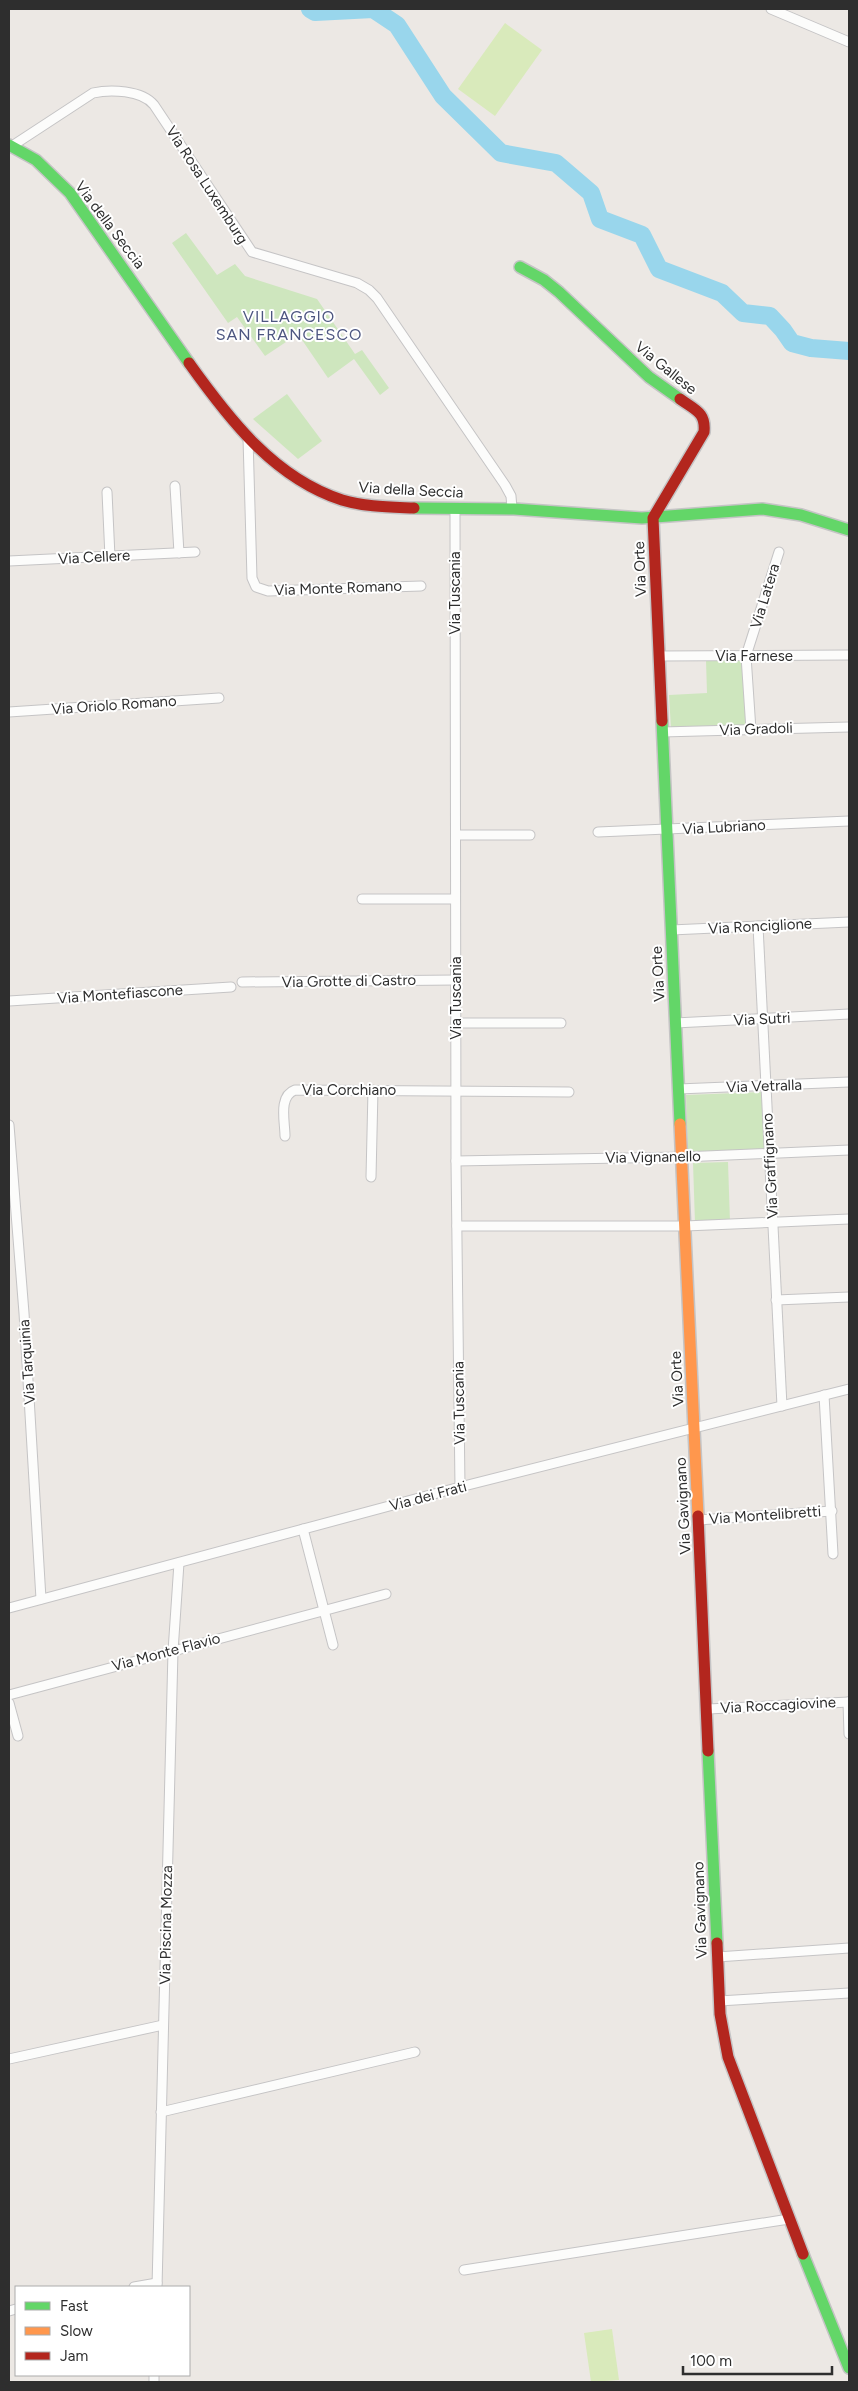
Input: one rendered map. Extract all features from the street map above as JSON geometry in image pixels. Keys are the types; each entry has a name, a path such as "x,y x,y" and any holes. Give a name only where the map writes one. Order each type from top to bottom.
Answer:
{"street":[{"path":"772,9 849,42"},
{"name":"Via Rosa Luxemburg","path":"10,146 93,93 107,91 147,98 154,105 250,251 262,257 360,285 377,298 506,484 511,496 512,509"},
{"name":"Via della Seccia","path":"10,146 41,164 70,194 217,402 248,438 296,477 321,492 341,499 368,504 512,509 653,518 762,509 817,519 849,530"},
{"name":"Via Gallese","path":"520,267 549,283 649,377 704,418 704,432 653,518"},
{"name":"Via Monte Romano","path":"248,438 252,580 256,587 268,590 421,586"},
{"path":"175,486 179,554"},
{"path":"107,492 110,556"},
{"name":"Via Tuscania","path":"455,508 456,1161 460,1488"},
{"name":"Via Orte","path":"653,518 694,1428"},
{"name":"Via Cellere","path":"9,561 195,552"},
{"name":"Via Latera","path":"751,730 746,656 778,552"},
{"name":"Via Farnese","path":"658,656 849,655"},
{"name":"Via Oriolo Romano","path":"9,712 219,698"},
{"name":"Via Gradoli","path":"662,732 849,727"},
{"name":"Via Lubriano","path":"598,832 849,821"},
{"path":"456,835 530,835"},
{"path":"362,899 456,899"},
{"name":"Via Ronciglione","path":"671,930 849,922"},
{"name":"Via Graffignano","path":"758,926 782,1406"},
{"name":"Via Grotte di Castro","path":"242,982 456,980"},
{"name":"Via Montefiascone","path":"9,1001 231,987"},
{"name":"Via Sutri","path":"675,1023 849,1014"},
{"path":"456,1022 561,1023"},
{"name":"Via Vetralla","path":"678,1089 849,1082"},
{"name":"Via Corchiano","path":"285,1136 284,1101 290,1092 297,1089 569,1092"},
{"path":"371,1177 373,1090"},
{"name":"Via Tarquinia","path":"9,1125 24,1313 41,1599"},
{"name":"Via Vignanello","path":"456,1161 682,1158 849,1150"},
{"path":"457,1226 685,1226 773,1224 849,1219"},
{"path":"776,1300 849,1297"},
{"name":"Via dei Frati","path":"9,1608 460,1488 849,1389"},
{"name":"Via Montelibretti","path":"824,1395 833,1554"},
{"name":"Via Gavignano","path":"694,1428 722,2034 728,2057 789,2219 849,2368"},
{"name":"Via Montelibretti","path":"698,1520 832,1510"},
{"path":"303,1529 333,1645"},
{"name":"Via Piscina Mozza","path":"157,2285 173,1651 179,1563"},
{"name":"Via Monte Flavio","path":"9,1695 386,1594"},
{"name":"Via Roccagiovine","path":"708,1709 849,1702 849,1734"},
{"path":"9,1703 18,1736"},
{"path":"717,1957 849,1948"},
{"path":"719,2001 849,1993"},
{"path":"9,2059 163,2025"},
{"path":"161,2112 415,2052"},
{"path":"464,2270 789,2219"}],"green space":[{"path":"505,23 542,50 495,116 458,89"},
{"path":"186,233 217,275 235,264 245,276 317,299 355,354 362,350 389,388 380,395 354,359 328,378 298,334 265,356 237,317 228,323 172,243"},
{"path":"287,394 322,441 298,459 253,419"},
{"path":"746,658 748,725 671,729 669,695 707,693 706,660"},
{"path":"763,1092 765,1151 688,1154 686,1095"},
{"path":"728,1162 730,1222 695,1223 693,1163"},
{"path":"612,2329 619,2380 591,2382 584,2333"}],"waterway":[{"path":"310,9 315,12 373,9 397,25 443,96 501,153 556,163 591,193 600,219 642,235 659,269 722,293 743,313 770,316 792,343 811,348 849,351"}],"traffic: fast":[{"path":"9,145 36,160 70,193 189,363"},
{"path":"520,267 544,280 559,292 649,377 680,399"},
{"path":"414,508 514,509 642,518 762,509 801,515 849,530"},
{"path":"662,721 680,1124"},
{"path":"708,1751 717,1943"},
{"path":"803,2254 849,2368"}],"traffic: slow":[{"path":"680,1124 698,1516"}],"traffic: jam":[{"path":"189,363 237,425 274,462 295,477 318,490 342,500 360,504 414,508"},
{"path":"662,721 653,518 704,432 701,416 695,409 680,399"},
{"path":"698,1516 708,1751"},
{"path":"717,1943 720,2014 728,2057 803,2254"}],"district":[{"name":"VILLAGGIO SAN FRANCESCO","path":"289,325"}]}
